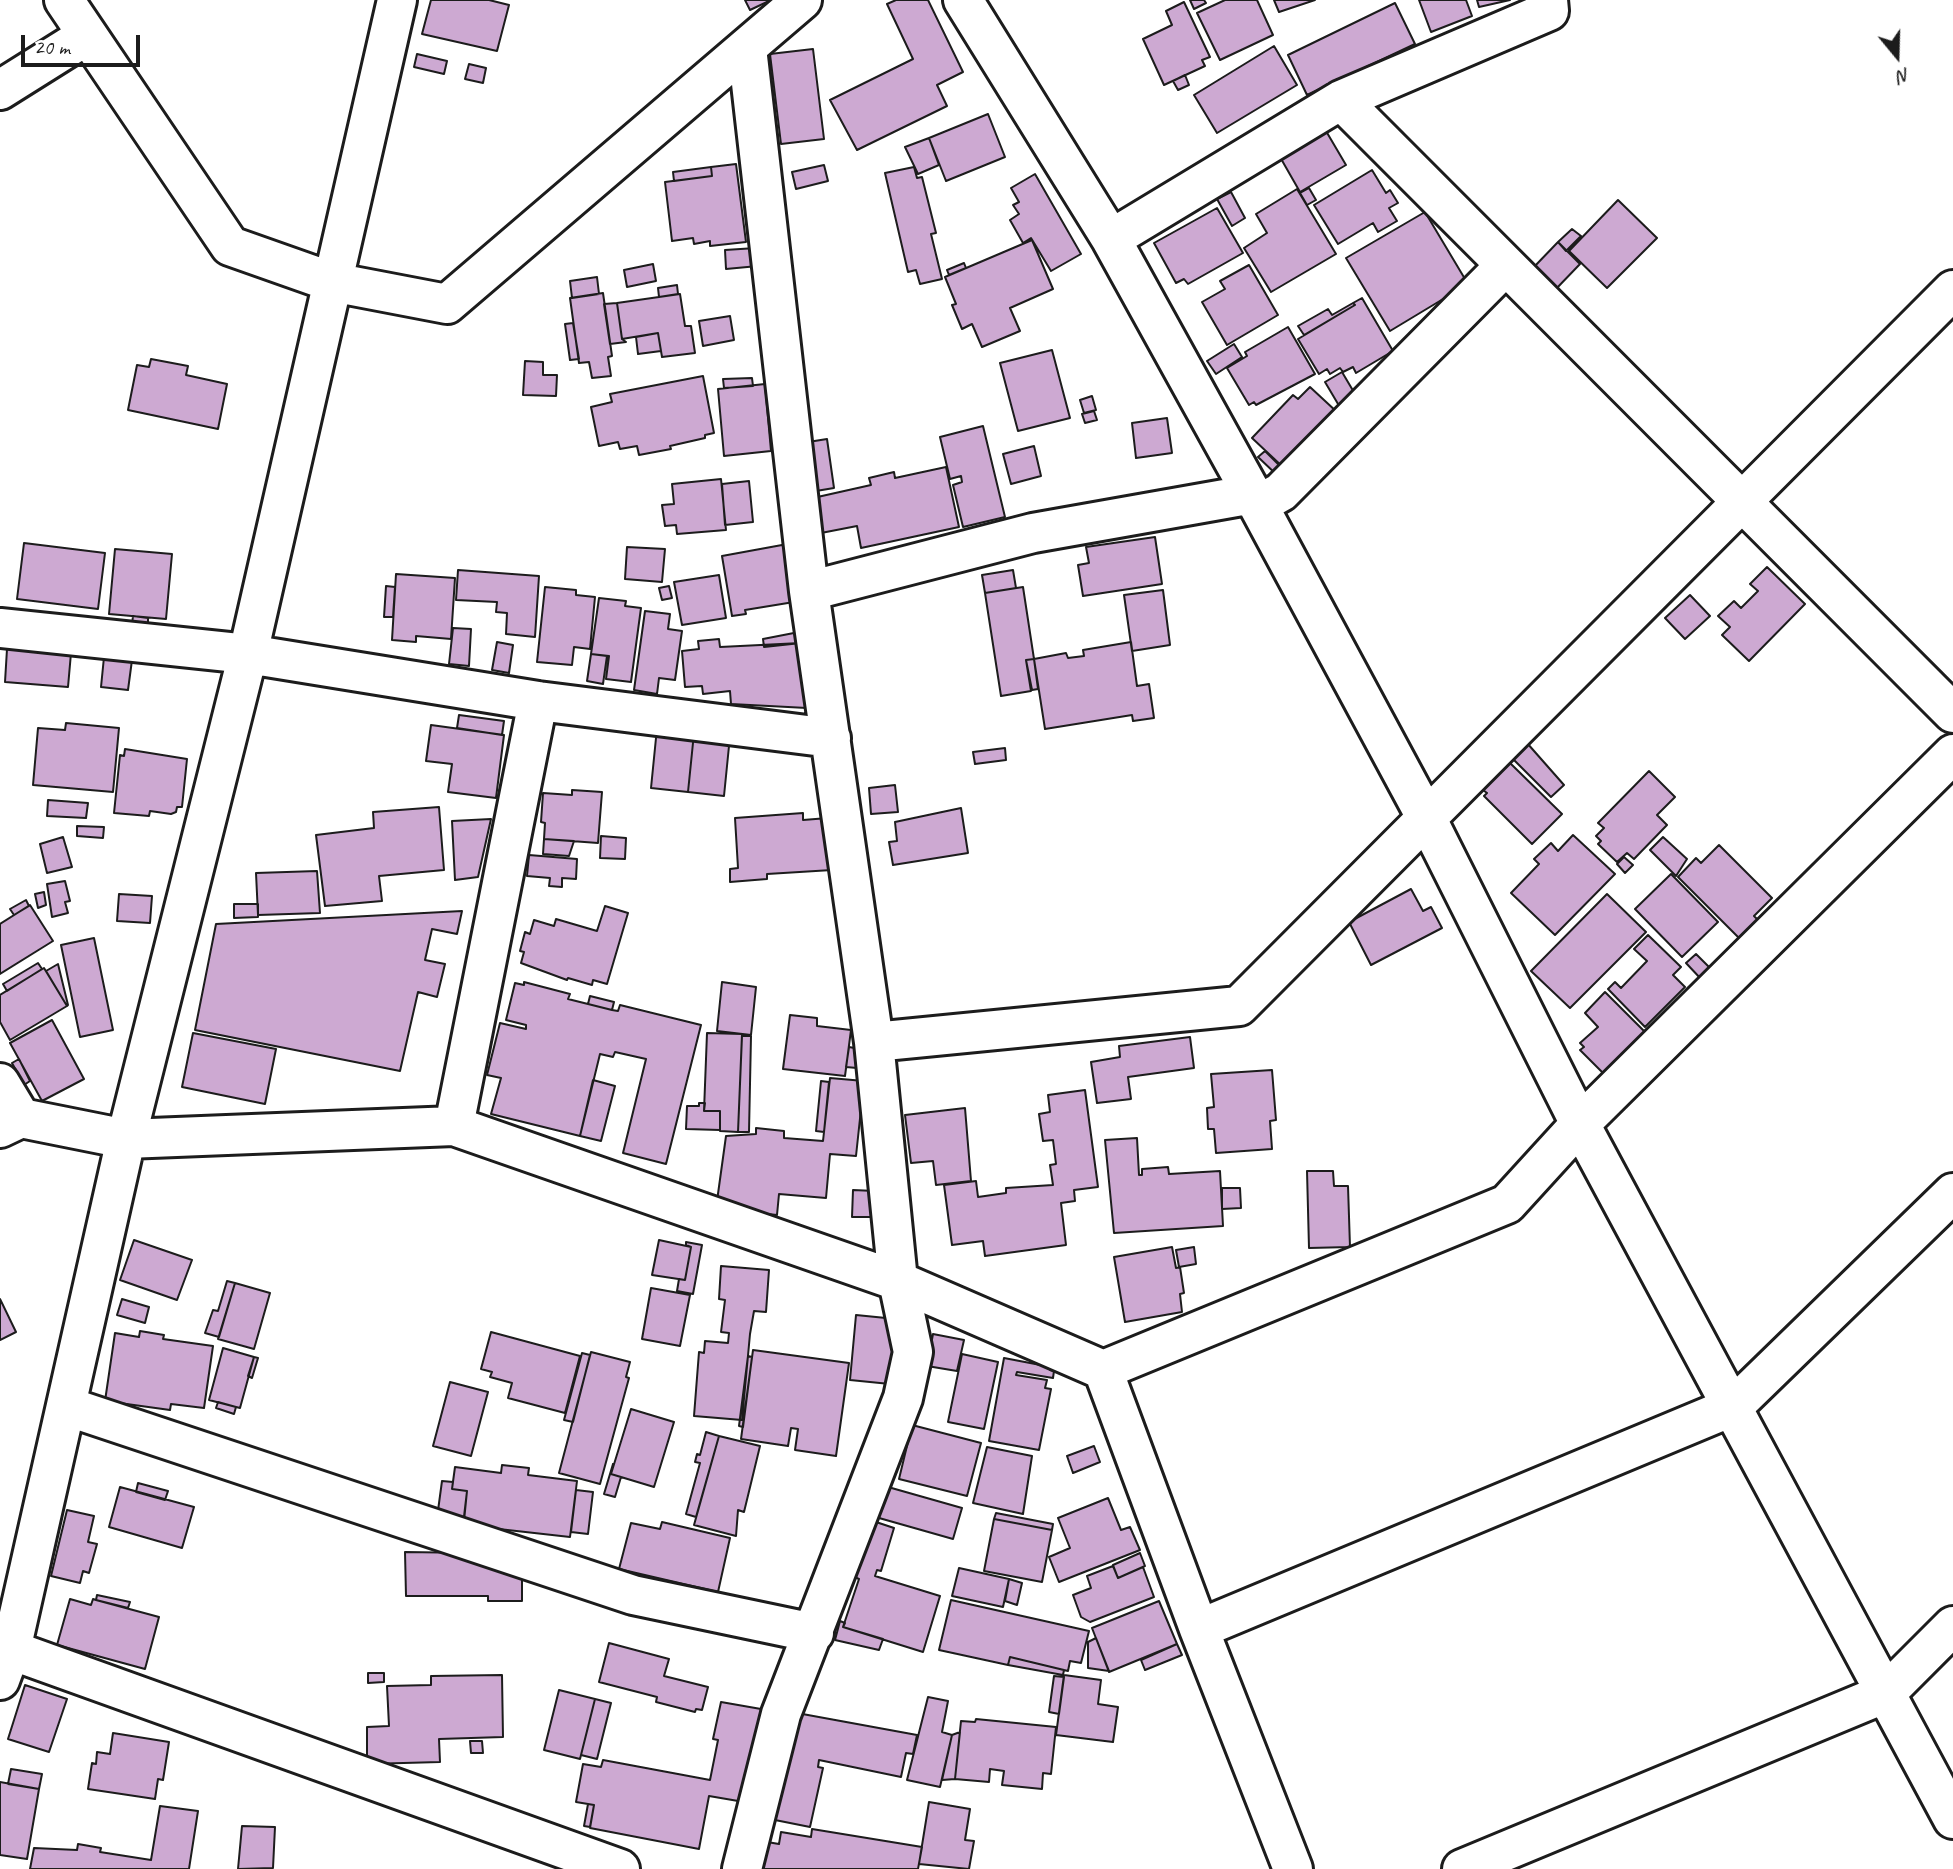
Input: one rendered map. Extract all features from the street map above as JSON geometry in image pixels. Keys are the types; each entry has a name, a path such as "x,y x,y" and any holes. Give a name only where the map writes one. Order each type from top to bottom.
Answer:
{"street":[{"path":"64,0 230,246 332,282 447,304 802,0"},
{"path":"397,0 248,654 126,1139 6,1665 620,1869"},
{"path":"963,0 1111,239 1255,499 1427,819 1580,1124 1734,1406 1953,1819"},
{"path":"1111,239 1341,100 1549,11 1548,0"},
{"path":"0,90 86,36"},
{"path":"742,1869 781,1714 903,1398 913,1352 898,1282 874,1042 809,591 747,48"},
{"path":"1341,100 1953,713"},
{"path":"809,591 1033,533 1255,499 1282,492 1505,266"},
{"path":"874,1042 1239,1006 1953,290"},
{"path":"0,628 248,654 538,701 831,738"},
{"path":"454,1126 538,701"},
{"path":"0,1083 11,1123 126,1139 454,1126 898,1282 1103,1370 1507,1204 1580,1124 1953,754"},
{"path":"1199,1629 1734,1406 1950,1203"},
{"path":"1103,1370 1199,1629 1293,1869"},
{"path":"66,1406 633,1595 814,1633"},
{"path":"1462,1869 1886,1693 1953,1626"}],"building":[{"path":"431,0 489,0 509,5 497,51 422,34"},
{"path":"745,0 771,0 750,10"},
{"path":"896,0 928,0 963,72 937,85 947,106 857,150 830,100 913,59 887,4"},
{"path":"1190,0 1204,0 1206,3 1194,9"},
{"path":"1225,0 1257,0 1273,35 1220,60 1197,13"},
{"path":"1274,0 1315,0 1279,12"},
{"path":"1419,0 1466,0 1472,16 1431,32"},
{"path":"1477,0 1510,0 1479,7"},
{"path":"1184,2 1210,57 1202,60 1205,66 1164,85 1143,39 1172,25 1166,11"},
{"path":"1395,3 1415,44 1307,95 1288,55"},
{"path":"1274,46 1297,85 1217,133 1194,95"},
{"path":"813,49 824,139 781,144 770,54"},
{"path":"417,54 447,61 444,74 414,67"},
{"path":"469,64 486,68 483,83 465,79"},
{"path":"1185,75 1189,85 1178,90 1173,81"},
{"path":"988,114 1005,157 946,181 929,138"},
{"path":"1326,131 1346,165 1300,192 1280,157"},
{"path":"929,138 939,165 918,174 905,147"},
{"path":"736,164 746,242 710,246 710,241 694,244 693,238 672,241 665,182 712,176 711,167"},
{"path":"824,165 828,181 796,189 792,172"},
{"path":"711,167 712,176 674,181 673,172"},
{"path":"914,167 917,178 922,177 936,233 931,234 942,279 920,284 916,270 908,272 885,173"},
{"path":"1372,170 1386,193 1390,190 1398,203 1389,208 1397,221 1378,232 1373,223 1338,244 1314,205"},
{"path":"1035,174 1081,254 1051,271 1031,238 1023,243 1010,220 1019,214 1013,205 1019,202 1011,188"},
{"path":"1309,188 1316,200 1307,205 1300,193"},
{"path":"1297,189 1336,254 1271,292 1244,248 1267,233 1256,214"},
{"path":"1231,192 1245,218 1232,226 1217,199"},
{"path":"1618,200 1657,238 1607,288 1569,251"},
{"path":"1217,208 1243,253 1188,284 1184,279 1176,283 1154,243"},
{"path":"1425,212 1468,284 1390,331 1346,258"},
{"path":"1572,229 1581,236 1566,251 1558,242"},
{"path":"1032,240 1053,289 1010,308 1020,331 982,347 972,324 962,329 945,277"},
{"path":"1558,242 1580,264 1555,290 1533,268"},
{"path":"756,248 758,266 726,269 725,250"},
{"path":"964,263 966,268 949,275 947,270"},
{"path":"653,264 656,281 627,287 624,270"},
{"path":"1249,265 1278,315 1227,345 1202,302 1225,289 1220,281"},
{"path":"597,277 599,294 572,298 570,281"},
{"path":"677,285 678,294 659,297 658,288"},
{"path":"603,293 612,356 608,357 611,376 592,378 589,362 579,363 570,298"},
{"path":"680,294 685,326 691,326 695,353 662,357 658,333 622,339 617,303"},
{"path":"1362,298 1393,351 1356,373 1353,367 1343,372 1340,368 1330,374 1327,369 1319,374 1298,339 1355,305 1353,303"},
{"path":"617,303 622,339 626,342 610,344 604,304"},
{"path":"1353,303 1355,305 1304,335 1298,326 1328,309 1332,315"},
{"path":"730,316 734,340 703,346 699,321"},
{"path":"573,323 579,359 570,360 565,324"},
{"path":"1288,327 1315,374 1256,405 1254,402 1249,405 1227,368 1247,356 1245,352"},
{"path":"658,333 661,351 638,354 636,337"},
{"path":"1234,344 1242,357 1216,374 1207,361"},
{"path":"1052,350 1070,418 1018,431 1000,363"},
{"path":"151,359 188,366 186,375 227,384 218,429 128,410 137,365 149,367"},
{"path":"525,361 543,362 543,375 557,375 556,396 523,395"},
{"path":"1342,372 1358,399 1341,409 1325,382"},
{"path":"703,376 714,433 705,435 705,438 670,446 671,449 639,455 637,446 620,449 618,442 599,446 591,407 612,402 610,394"},
{"path":"752,378 753,386 724,388 723,379"},
{"path":"765,384 771,451 724,456 718,389"},
{"path":"1310,387 1338,413 1285,469 1252,438 1293,395 1298,399"},
{"path":"1092,396 1096,410 1084,413 1080,400"},
{"path":"1094,411 1097,420 1085,423 1082,414"},
{"path":"1167,418 1172,453 1136,458 1132,423"},
{"path":"983,426 1005,517 963,527 953,485 962,482 961,476 950,479 940,437"},
{"path":"827,439 834,488 810,492 802,443"},
{"path":"1034,446 1041,476 1011,484 1003,454"},
{"path":"1265,451 1284,470 1278,476 1258,457"},
{"path":"946,467 959,527 861,548 857,526 821,533 813,498 871,485 869,478 894,472 895,478"},
{"path":"721,479 726,530 677,534 676,525 665,526 662,505 674,504 672,484"},
{"path":"749,481 753,522 725,525 722,484"},
{"path":"1155,537 1162,584 1083,596 1078,565 1089,563 1086,547"},
{"path":"24,543 105,553 98,609 17,599"},
{"path":"782,545 786,548 794,602 745,610 746,614 732,616 722,556"},
{"path":"627,547 665,549 662,582 625,579"},
{"path":"115,549 172,554 166,619 109,614"},
{"path":"1767,567 1805,604 1749,661 1722,635 1730,627 1718,616 1734,601 1741,608 1758,591 1750,584"},
{"path":"458,570 539,576 535,637 506,634 507,613 496,612 497,602 456,600"},
{"path":"1013,570 1016,588 985,593 982,575"},
{"path":"396,574 455,578 451,639 416,636 416,642 392,640"},
{"path":"719,575 726,618 682,625 674,582"},
{"path":"386,586 395,587 393,617 384,617"},
{"path":"669,586 672,598 662,600 659,588"},
{"path":"545,587 576,590 576,595 595,597 590,649 574,647 572,665 537,662"},
{"path":"1023,587 1034,659 1026,660 1031,691 1001,696 985,593"},
{"path":"1163,590 1170,645 1132,651 1124,595"},
{"path":"1690,595 1710,616 1685,639 1665,618"},
{"path":"599,598 626,601 625,606 641,608 631,682 606,679 609,656 591,654"},
{"path":"645,611 670,614 668,629 682,631 675,680 659,678 657,694 634,690"},
{"path":"133,616 148,618 148,626 132,624"},
{"path":"453,628 471,629 469,666 449,664"},
{"path":"799,632 801,643 764,647 763,639"},
{"path":"719,639 720,647 801,643 807,708 731,704 730,691 703,694 702,686 685,687 682,651 699,649 698,641"},
{"path":"497,642 513,645 509,673 492,670"},
{"path":"1131,642 1137,686 1149,684 1154,718 1133,721 1132,715 1045,729 1034,659 1066,653 1068,658 1084,656 1083,650"},
{"path":"7,649 71,653 68,687 5,682"},
{"path":"591,654 607,656 603,684 587,681"},
{"path":"104,657 132,660 128,690 101,687"},
{"path":"1034,659 1038,689 1032,690 1026,660"},
{"path":"459,715 504,721 502,735 457,728"},
{"path":"66,723 119,728 113,792 33,785 38,728 65,730"},
{"path":"431,725 504,735 496,798 448,792 452,764 426,761"},
{"path":"657,728 694,733 688,792 651,788"},
{"path":"694,733 730,736 724,796 688,792"},
{"path":"1527,743 1564,785 1551,797 1512,758"},
{"path":"1005,748 1006,760 975,764 973,752"},
{"path":"125,749 187,759 182,807 177,807 176,812 171,814 150,811 149,816 114,813 120,755 124,756"},
{"path":"1510,763 1562,814 1532,844 1484,796 1487,793 1483,790"},
{"path":"1649,771 1675,797 1657,815 1667,825 1634,859 1627,853 1617,862 1598,844 1601,841 1596,836 1604,828 1598,823"},
{"path":"895,785 898,812 871,814 869,788"},
{"path":"572,790 602,792 598,843 544,839 545,823 541,822 543,793 572,795"},
{"path":"48,800 88,803 86,818 47,816"},
{"path":"439,807 444,870 379,876 382,901 325,906 316,835 374,828 373,812"},
{"path":"961,808 968,853 893,865 889,842 897,841 895,822"},
{"path":"803,813 803,820 828,818 832,870 767,874 767,879 730,882 730,869 738,868 735,818"},
{"path":"491,819 478,877 455,880 452,821"},
{"path":"77,826 104,827 103,838 77,836"},
{"path":"1573,835 1615,874 1555,935 1511,893 1539,864 1534,859 1551,843 1558,851"},
{"path":"601,836 626,838 625,859 600,858"},
{"path":"63,837 72,867 47,873 40,844"},
{"path":"1663,837 1687,859 1676,876 1650,850"},
{"path":"544,839 574,841 569,856 543,854"},
{"path":"1719,845 1772,898 1754,916 1762,924 1743,942 1678,877 1696,858 1701,863"},
{"path":"529,855 577,859 576,879 562,878 562,887 549,886 550,878 527,876"},
{"path":"1624,857 1633,865 1625,873 1617,864"},
{"path":"317,871 320,913 258,915 256,873"},
{"path":"1671,874 1718,922 1682,957 1635,909"},
{"path":"65,881 70,901 65,902 68,913 52,917 47,884"},
{"path":"1411,889 1423,911 1431,907 1442,928 1371,965 1349,922"},
{"path":"44,892 46,905 38,908 35,894"},
{"path":"119,894 152,896 150,923 117,921"},
{"path":"1607,894 1646,932 1570,1008 1531,971"},
{"path":"26,900 29,906 14,915 10,909"},
{"path":"234,904 258,904 258,917 234,918"},
{"path":"30,905 53,941 0,974 0,924"},
{"path":"605,906 628,913 607,984 593,980 592,985 568,978 567,980 521,963 524,952 520,951 525,932 530,934 534,920 554,926 556,919 597,931"},
{"path":"462,911 457,934 432,929 425,960 445,964 437,997 418,992 400,1071 195,1030 216,924"},
{"path":"1648,935 1681,967 1673,975 1685,987 1645,1027 1608,989 1615,982 1621,988 1647,961 1634,949"},
{"path":"94,938 113,1030 80,1037 61,945"},
{"path":"1696,954 1712,970 1701,979 1686,963"},
{"path":"38,963 42,969 7,991 3,984"},
{"path":"58,964 68,1005 67,1006 46,971"},
{"path":"44,968 67,1006 10,1040 0,1022 0,995"},
{"path":"524,982 570,994 568,999 612,1010 618,1011 620,1005 701,1025 666,1164 623,1153 646,1059 615,1052 613,1057 600,1054 580,1136 491,1114 501,1078 487,1075 500,1023 526,1029 526,1025 506,1020 515,983 524,985"},
{"path":"722,982 756,987 751,1035 717,1031"},
{"path":"1605,992 1646,1033 1604,1074 1580,1050 1584,1047 1580,1043 1598,1027 1585,1013"},
{"path":"590,996 614,1002 612,1010 588,1004"},
{"path":"790,1015 817,1018 817,1026 851,1030 845,1076 783,1069"},
{"path":"52,1020 84,1079 42,1101 10,1043"},
{"path":"193,1033 276,1049 265,1104 182,1087"},
{"path":"707,1033 742,1034 738,1132 720,1131 720,1111 704,1111"},
{"path":"742,1036 751,1036 749,1132 738,1132"},
{"path":"1190,1037 1194,1068 1128,1077 1131,1099 1097,1103 1091,1062 1120,1057 1119,1046"},
{"path":"849,1047 860,1049 857,1068 846,1067"},
{"path":"19,1059 30,1081 24,1085 12,1063"},
{"path":"1272,1070 1276,1120 1270,1121 1272,1149 1216,1153 1214,1129 1208,1129 1207,1108 1214,1107 1211,1074"},
{"path":"830,1078 864,1081 856,1156 830,1154 826,1198 779,1194 777,1215 748,1212 737,1207 737,1203 717,1201 726,1136 756,1134 756,1128 784,1131 784,1138 823,1141"},
{"path":"593,1080 615,1086 601,1141 580,1136"},
{"path":"821,1081 829,1082 824,1132 816,1131"},
{"path":"1085,1090 1098,1187 1074,1190 1075,1201 1061,1203 1066,1245 985,1256 983,1241 952,1245 944,1185 976,1181 978,1197 1006,1193 1006,1188 1053,1185 1050,1165 1056,1164 1053,1140 1043,1141 1039,1114 1050,1112 1048,1095"},
{"path":"699,1103 705,1103 704,1111 720,1111 720,1130 686,1129 687,1106 699,1106"},
{"path":"965,1108 971,1181 936,1185 933,1161 911,1163 905,1115"},
{"path":"1137,1138 1139,1175 1142,1175 1142,1169 1168,1167 1169,1174 1220,1171 1223,1226 1114,1233 1105,1140"},
{"path":"1307,1171 1333,1171 1334,1186 1348,1186 1350,1247 1309,1248"},
{"path":"1222,1188 1240,1188 1241,1208 1222,1209"},
{"path":"853,1190 875,1191 875,1217 852,1217"},
{"path":"134,1240 192,1260 177,1300 120,1280"},
{"path":"659,1240 691,1247 685,1280 652,1275"},
{"path":"686,1242 702,1245 693,1294 677,1291 679,1279 685,1280 691,1247 686,1245"},
{"path":"1172,1247 1176,1268 1180,1267 1184,1293 1180,1294 1182,1312 1125,1322 1114,1257"},
{"path":"1194,1247 1196,1264 1179,1267 1176,1250"},
{"path":"721,1266 769,1270 766,1312 754,1311 742,1420 694,1416 699,1352 704,1353 705,1341 728,1343 729,1333 721,1332 725,1300 719,1299"},
{"path":"227,1281 235,1283 219,1337 205,1333 213,1310 218,1311"},
{"path":"235,1283 270,1293 254,1349 218,1339"},
{"path":"651,1288 690,1295 680,1346 642,1339"},
{"path":"0,1299 16,1332 0,1340"},
{"path":"122,1299 149,1307 145,1323 117,1315"},
{"path":"856,1315 896,1319 890,1384 850,1380"},
{"path":"140,1331 164,1335 163,1339 213,1346 204,1408 171,1404 170,1410 105,1401 115,1333 139,1337"},
{"path":"491,1332 580,1356 565,1413 508,1398 512,1383 490,1377 492,1372 481,1369"},
{"path":"933,1334 964,1340 957,1371 927,1366"},
{"path":"223,1348 254,1357 240,1408 209,1400"},
{"path":"753,1350 849,1363 836,1456 795,1450 798,1429 791,1428 788,1446 741,1439"},
{"path":"591,1352 630,1362 626,1377 629,1378 600,1484 559,1473"},
{"path":"582,1353 590,1355 573,1422 564,1420"},
{"path":"962,1354 998,1362 984,1429 948,1422"},
{"path":"748,1356 752,1357 743,1427 739,1426"},
{"path":"254,1357 258,1358 252,1378 248,1376"},
{"path":"1004,1358 1051,1367 1050,1370 1054,1371 1053,1378 1017,1372 1016,1375 1047,1380 1045,1388 1051,1389 1039,1450 989,1441"},
{"path":"450,1382 488,1392 471,1456 433,1446"},
{"path":"218,1402 236,1407 234,1414 216,1408"},
{"path":"631,1409 674,1422 654,1487 611,1474"},
{"path":"912,1425 981,1443 967,1496 899,1479"},
{"path":"706,1432 719,1436 696,1517 686,1514 700,1463 695,1462 697,1454 700,1455"},
{"path":"719,1436 760,1446 744,1512 738,1510 736,1536 694,1525"},
{"path":"1094,1446 1100,1462 1073,1473 1067,1456"},
{"path":"987,1447 1032,1456 1023,1514 973,1503"},
{"path":"613,1464 611,1474 621,1477 615,1497 604,1494"},
{"path":"502,1465 529,1468 528,1475 577,1481 570,1537 463,1525 467,1491 452,1489 455,1467 501,1473"},
{"path":"442,1481 453,1482 452,1489 467,1491 464,1521 437,1518"},
{"path":"138,1483 168,1491 165,1500 136,1492"},
{"path":"881,1485 962,1508 953,1539 872,1516"},
{"path":"120,1487 194,1507 182,1548 109,1527"},
{"path":"576,1490 593,1492 588,1534 571,1532"},
{"path":"1108,1498 1121,1530 1130,1527 1140,1550 1059,1582 1049,1557 1070,1548 1058,1518"},
{"path":"67,1510 94,1516 88,1542 97,1544 89,1573 83,1571 80,1583 51,1576"},
{"path":"996,1513 1053,1524 1052,1530 994,1519"},
{"path":"994,1519 1052,1530 1042,1582 984,1571"},
{"path":"870,1520 894,1528 881,1571 877,1570 875,1576 940,1596 923,1652 843,1627 859,1579 852,1576"},
{"path":"662,1522 730,1538 718,1592 619,1569 631,1523 660,1529"},
{"path":"405,1552 474,1553 522,1567 522,1601 488,1601 488,1596 406,1596"},
{"path":"1140,1553 1145,1566 1118,1578 1113,1565"},
{"path":"1113,1566 1118,1578 1143,1567 1154,1597 1090,1622 1081,1617 1073,1595 1091,1588 1087,1576"},
{"path":"959,1568 1009,1579 1003,1607 952,1596"},
{"path":"638,1574 669,1581 668,1587 636,1580"},
{"path":"1009,1579 1022,1583 1017,1605 1005,1601"},
{"path":"97,1595 130,1602 128,1608 96,1600"},
{"path":"70,1599 91,1605 93,1599 159,1617 145,1669 57,1645"},
{"path":"951,1600 1089,1631 1081,1663 1070,1661 1068,1671 1010,1657 1008,1665 939,1650"},
{"path":"1159,1601 1177,1644 1109,1672 1092,1628"},
{"path":"840,1621 845,1623 843,1627 883,1639 879,1650 835,1640"},
{"path":"1096,1638 1109,1671 1088,1668 1088,1642"},
{"path":"609,1643 669,1659 664,1676 708,1687 702,1710 696,1709 695,1712 656,1702 657,1697 599,1682"},
{"path":"1177,1644 1182,1655 1145,1670 1141,1660"},
{"path":"1010,1657 1064,1670 1063,1675 1008,1665"},
{"path":"368,1673 384,1673 384,1682 368,1683"},
{"path":"502,1675 503,1737 439,1739 440,1762 367,1764 367,1727 389,1726 387,1686 431,1685 431,1676"},
{"path":"1064,1675 1101,1680 1098,1704 1118,1707 1113,1742 1056,1735"},
{"path":"1054,1676 1064,1677 1059,1714 1049,1712"},
{"path":"25,1685 67,1699 49,1752 8,1739"},
{"path":"559,1690 595,1699 580,1759 544,1750"},
{"path":"928,1697 948,1701 942,1732 952,1735 940,1787 907,1780"},
{"path":"595,1699 611,1703 597,1759 581,1755"},
{"path":"721,1702 761,1709 744,1802 709,1796 699,1849 590,1828 594,1805 576,1802 583,1764 601,1767 603,1760 710,1780 718,1740 713,1739"},
{"path":"797,1713 917,1735 913,1754 906,1753 901,1777 819,1760 818,1767 823,1768 810,1827 770,1819"},
{"path":"976,1719 1056,1727 1051,1774 1043,1773 1042,1789 1002,1785 1004,1771 990,1769 989,1782 955,1779 961,1721 975,1722"},
{"path":"960,1732 955,1779 942,1780 952,1735"},
{"path":"113,1733 169,1742 163,1780 158,1779 155,1799 88,1789 92,1763 96,1764 97,1752 110,1754"},
{"path":"470,1741 482,1741 483,1753 471,1753"},
{"path":"11,1769 42,1774 39,1789 8,1784"},
{"path":"0,1782 39,1789 27,1859 0,1855"},
{"path":"929,1802 970,1809 965,1840 974,1841 969,1869 919,1864"},
{"path":"588,1804 594,1805 590,1827 584,1826"},
{"path":"160,1806 198,1811 189,1869 30,1869 34,1848 77,1850 78,1844 101,1848 100,1852 151,1860"},
{"path":"242,1826 275,1827 273,1868 238,1869"},
{"path":"812,1829 922,1847 918,1869 762,1869 767,1842 779,1844 781,1832 811,1837"}]}
